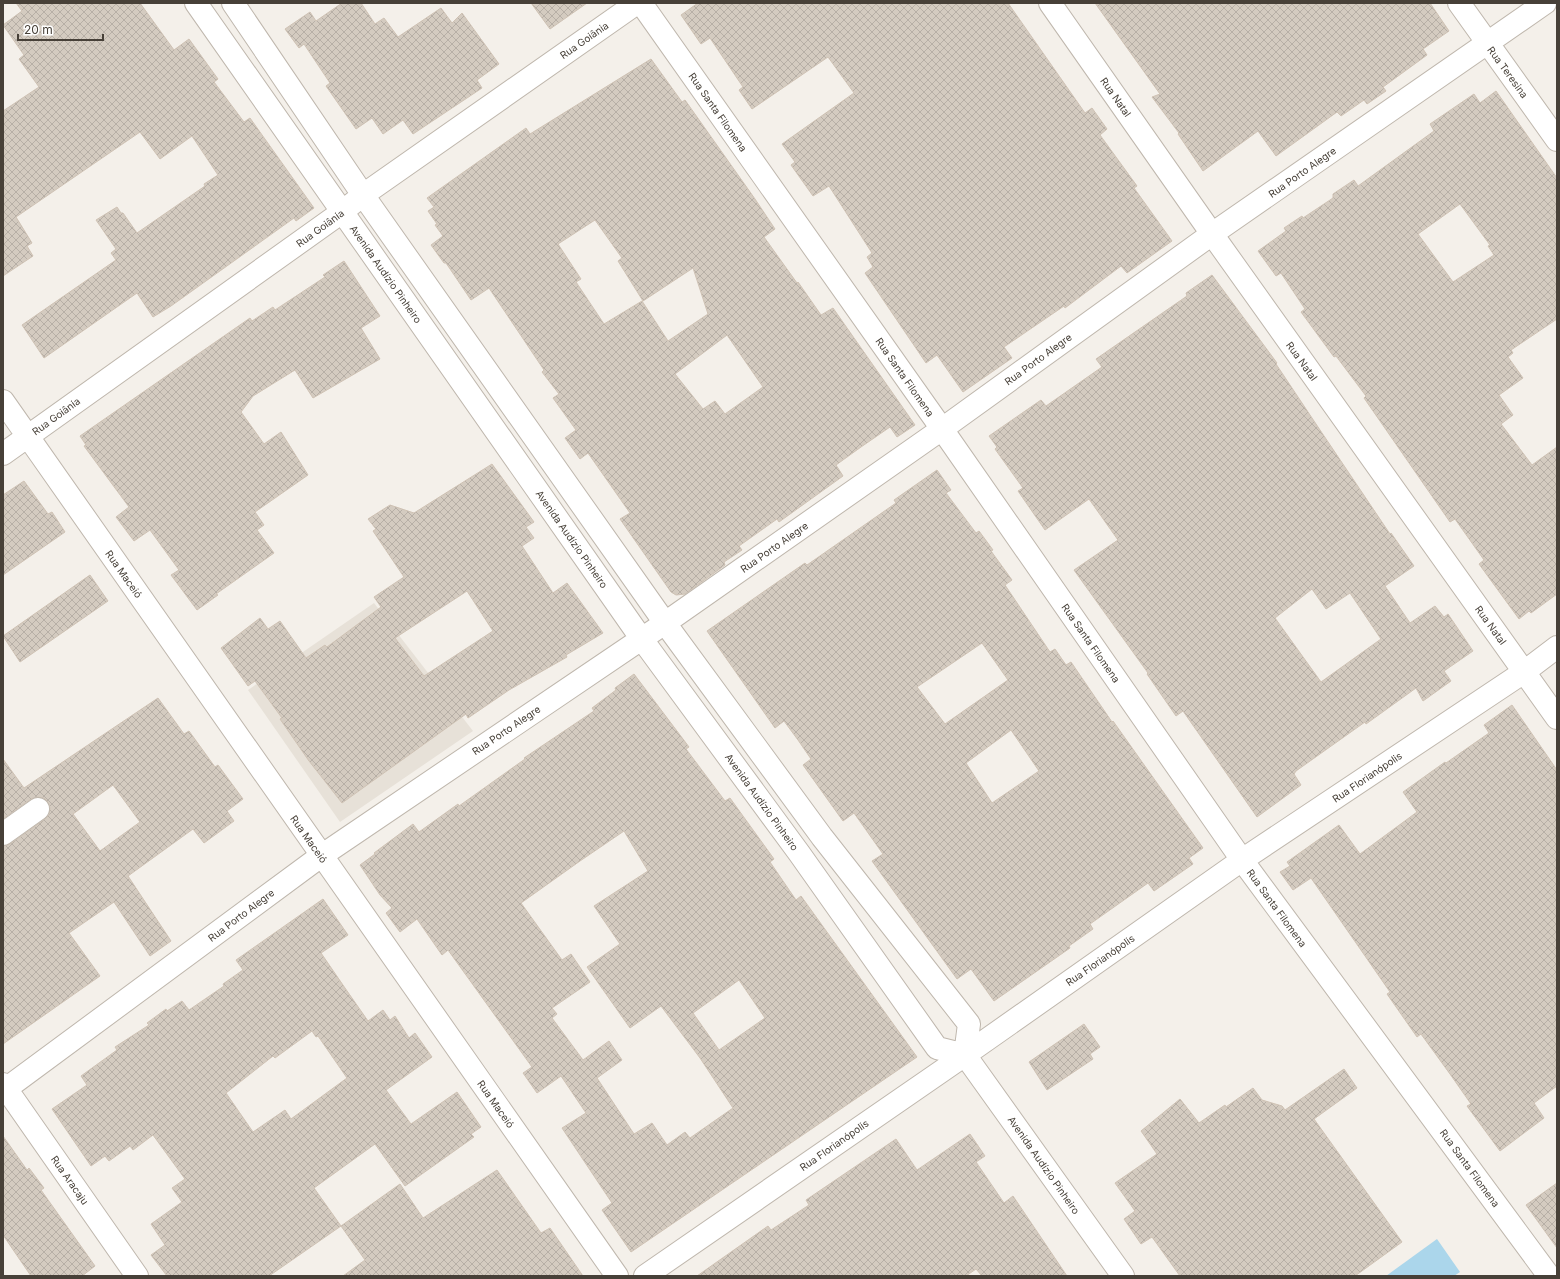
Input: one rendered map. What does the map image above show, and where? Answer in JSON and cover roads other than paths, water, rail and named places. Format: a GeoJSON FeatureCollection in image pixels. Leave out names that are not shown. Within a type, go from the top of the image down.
{"type":"FeatureCollection","features":[{"type":"Feature","properties":{"kind":"street","name":"Avenida Audízio Pinheiro"},"geometry":{"type":"LineString","coordinates":[[196,3],[641,638],[799,853],[937,1048],[965,1055],[1123,1276]]}},
{"type":"Feature","properties":{"kind":"street"},"geometry":{"type":"LineString","coordinates":[[233,3],[363,195],[665,623],[822,837],[968,1024],[965,1055]]}},
{"type":"Feature","properties":{"kind":"street","name":"Rua Goiânia"},"geometry":{"type":"LineString","coordinates":[[3,454],[342,212],[363,195],[637,3]]}},
{"type":"Feature","properties":{"kind":"street","name":"Rua Santa Filomena"},"geometry":{"type":"LineString","coordinates":[[641,3],[942,429],[1242,860],[1549,1276]]}},
{"type":"Feature","properties":{"kind":"street","name":"Rua Natal"},"geometry":{"type":"LineString","coordinates":[[1050,3],[1212,234],[1557,718]]}},
{"type":"Feature","properties":{"kind":"street","name":"Rua Teresina"},"geometry":{"type":"LineString","coordinates":[[1459,3],[1557,140]]}},
{"type":"Feature","properties":{"kind":"street","name":"Rua Porto Alegre"},"geometry":{"type":"LineString","coordinates":[[4,1088],[321,856],[665,623],[942,429],[1212,234],[1545,3]]}},
{"type":"Feature","properties":{"kind":"street"},"geometry":{"type":"LineString","coordinates":[[229,51],[255,36]]}},
{"type":"Feature","properties":{"kind":"street"},"geometry":{"type":"LineString","coordinates":[[443,356],[466,340]]}},
{"type":"Feature","properties":{"kind":"street","name":"Rua Maceió"},"geometry":{"type":"LineString","coordinates":[[3,401],[617,1276]]}},
{"type":"Feature","properties":{"kind":"street","name":"Rua Florianópolis"},"geometry":{"type":"LineString","coordinates":[[645,1276],[965,1055],[1242,860],[1524,672],[1557,647]]}},
{"type":"Feature","properties":{"kind":"street"},"geometry":{"type":"LineString","coordinates":[[742,776],[766,759]]}},
{"type":"Feature","properties":{"kind":"street"},"geometry":{"type":"LineString","coordinates":[[3,834],[38,809]]}},
{"type":"Feature","properties":{"kind":"street"},"geometry":{"type":"LineString","coordinates":[[799,853],[822,837]]}},
{"type":"Feature","properties":{"kind":"street","name":"Rua Aracaju"},"geometry":{"type":"LineString","coordinates":[[4,1088],[137,1276]]}},
{"type":"Feature","properties":{"kind":"water"},"geometry":{"type":"Polygon","coordinates":[[[1437,1239],[1460,1272],[1454,1276],[1386,1276],[1437,1239]]]}}]}
